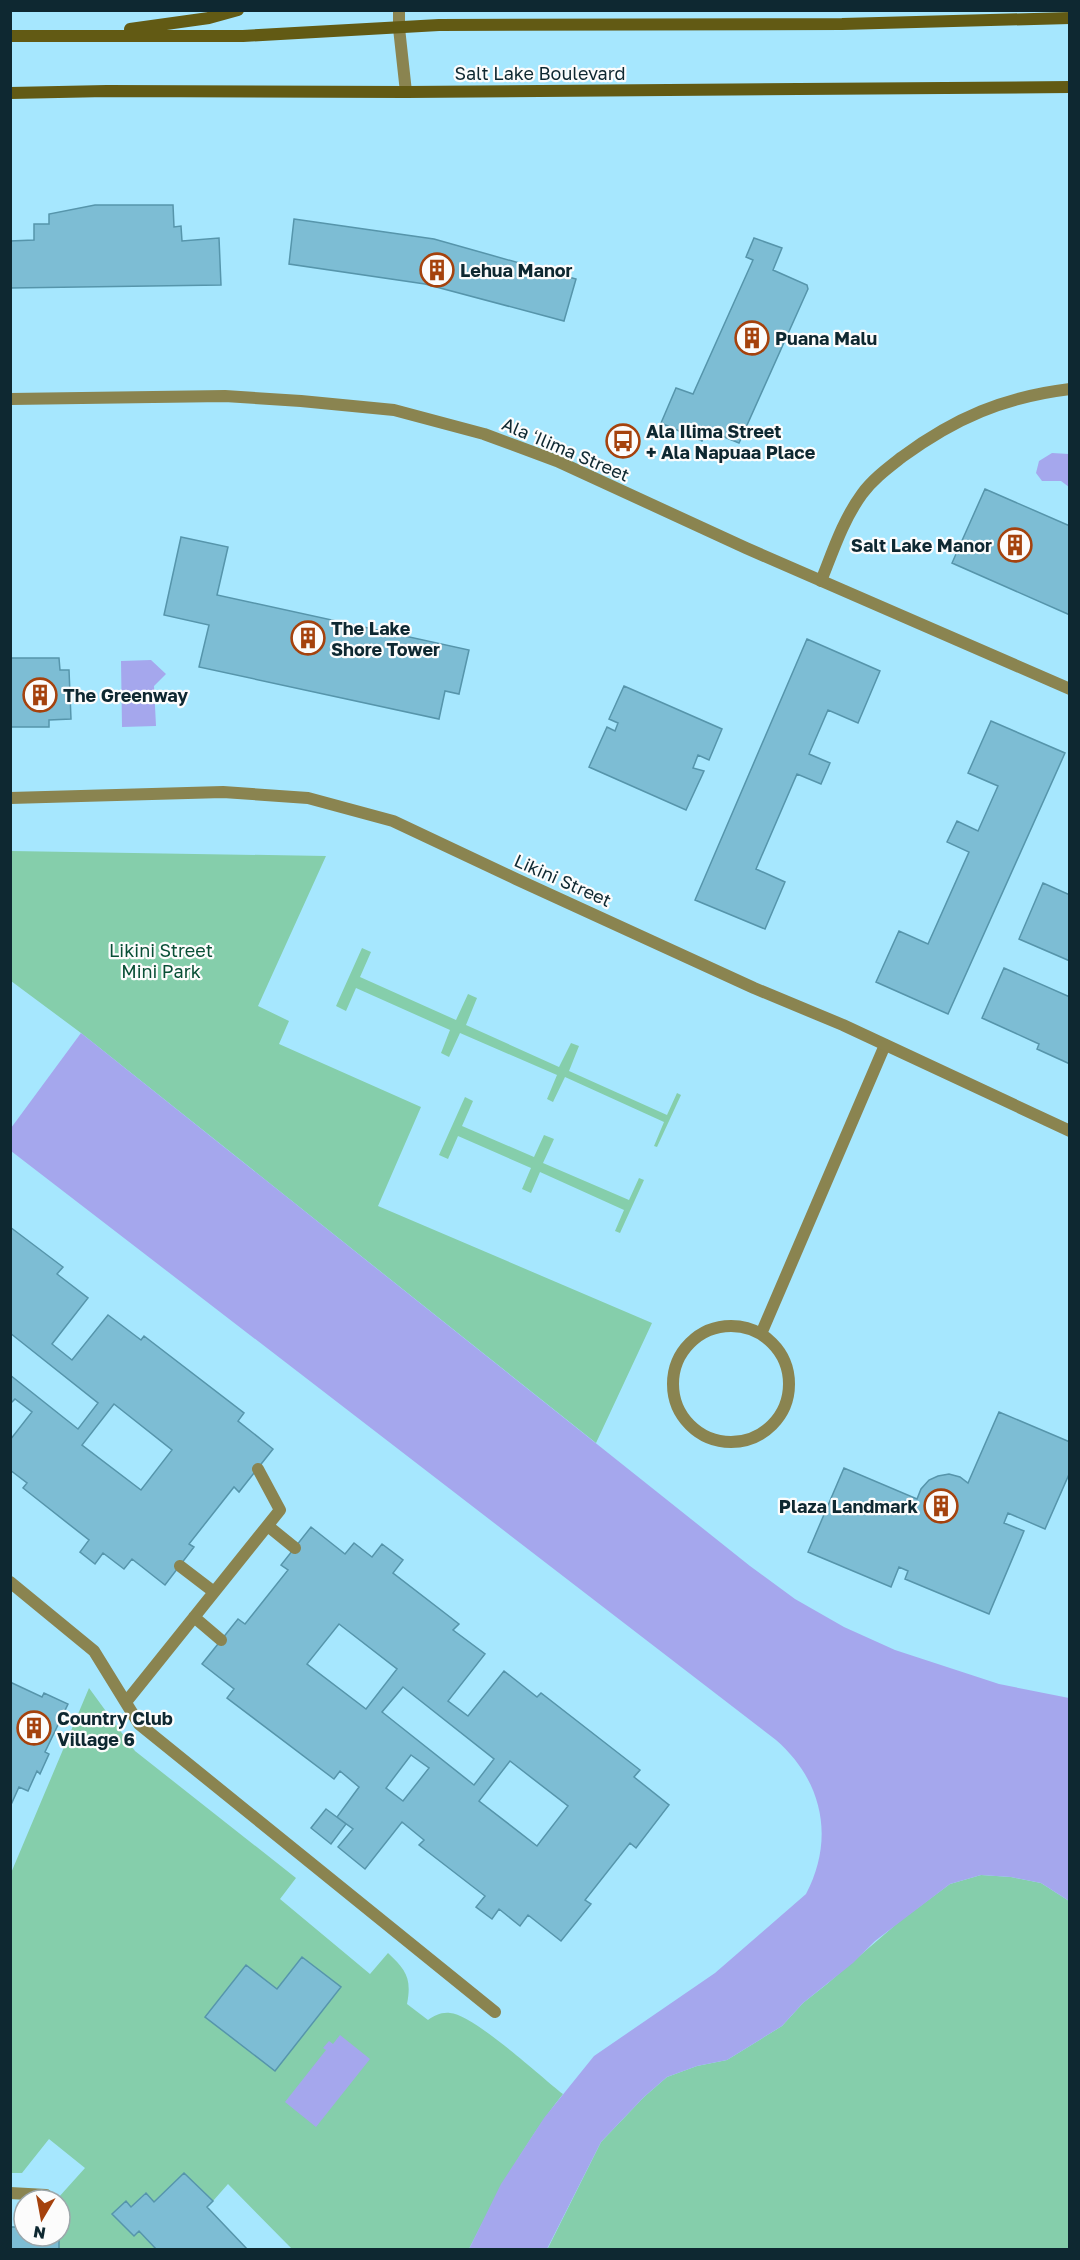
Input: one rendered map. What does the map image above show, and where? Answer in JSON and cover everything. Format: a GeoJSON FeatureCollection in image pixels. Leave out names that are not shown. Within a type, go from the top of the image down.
{"type":"FeatureCollection","features":[{"type":"Feature","properties":{"kind":"main road"},"geometry":{"type":"LineString","coordinates":[[84,35],[209,18],[238,10]]}},
{"type":"Feature","properties":{"kind":"main road"},"geometry":{"type":"LineString","coordinates":[[10,36],[243,36],[439,25],[842,24],[1070,18]]}},
{"type":"Feature","properties":{"kind":"main road","name":"Salt Lake Boulevard"},"geometry":{"type":"LineString","coordinates":[[10,93],[164,90],[406,92],[1070,87]]}},
{"type":"Feature","properties":{"kind":"street"},"geometry":{"type":"LineString","coordinates":[[399,10],[406,92]]}},
{"type":"Feature","properties":{"kind":"street"},"geometry":{"type":"LineString","coordinates":[[820,581],[847,516],[863,492],[877,477],[933,435],[965,417],[1005,401],[1070,389]]}},
{"type":"Feature","properties":{"kind":"street","name":"Ala ʻIlima Street"},"geometry":{"type":"LineString","coordinates":[[10,399],[225,396],[301,401],[394,410],[484,434],[557,461],[820,581],[1070,689]]}},
{"type":"Feature","properties":{"kind":"street","name":"Likini Street"},"geometry":{"type":"LineString","coordinates":[[10,798],[223,792],[308,798],[393,821],[1070,1131]]}},
{"type":"Feature","properties":{"kind":"street"},"geometry":{"type":"LineString","coordinates":[[761,1334],[885,1045]]}},
{"type":"Feature","properties":{"kind":"street"},"geometry":{"type":"LineString","coordinates":[[724,1326],[743,1327],[761,1334],[776,1347],[786,1363],[790,1382],[787,1401],[778,1418],[765,1432],[747,1440],[727,1442],[708,1438],[692,1428],[680,1413],[673,1395],[672,1376],[678,1357],[690,1342],[706,1331],[724,1326]]}},
{"type":"Feature","properties":{"kind":"street"},"geometry":{"type":"LineString","coordinates":[[126,1702],[280,1510],[258,1469]]}},
{"type":"Feature","properties":{"kind":"street"},"geometry":{"type":"LineString","coordinates":[[268,1526],[295,1548]]}},
{"type":"Feature","properties":{"kind":"street"},"geometry":{"type":"LineString","coordinates":[[180,1566],[214,1592]]}},
{"type":"Feature","properties":{"kind":"street"},"geometry":{"type":"LineString","coordinates":[[13,1589],[94,1651],[139,1724],[495,2012]]}},
{"type":"Feature","properties":{"kind":"street"},"geometry":{"type":"LineString","coordinates":[[194,1617],[221,1640]]}},
{"type":"Feature","properties":{"kind":"green space","name":"Likini Street Mini Park"},"geometry":{"type":"Polygon","coordinates":[[[11,851],[326,856],[258,1006],[289,1021],[279,1044],[421,1107],[378,1206],[652,1323],[596,1443],[81,1033],[11,981],[11,851]]]}},
{"type":"Feature","properties":{"kind":"green space"},"geometry":{"type":"Polygon","coordinates":[[[362,948],[371,952],[360,977],[456,1020],[468,994],[477,998],[466,1025],[559,1067],[571,1043],[579,1046],[569,1071],[667,1115],[677,1093],[681,1095],[657,1147],[654,1146],[664,1122],[565,1077],[553,1102],[547,1099],[557,1075],[460,1033],[449,1057],[441,1053],[450,1030],[356,988],[346,1011],[336,1006],[362,948]]]}},
{"type":"Feature","properties":{"kind":"green space"},"geometry":{"type":"Polygon","coordinates":[[[465,1097],[473,1101],[462,1126],[534,1157],[544,1135],[554,1139],[543,1163],[629,1200],[639,1178],[644,1180],[620,1233],[615,1231],[624,1210],[540,1172],[531,1193],[522,1189],[531,1168],[458,1136],[448,1159],[439,1155],[465,1097]]]}},
{"type":"Feature","properties":{"kind":"green space"},"geometry":{"type":"Polygon","coordinates":[[[89,1688],[135,1751],[296,1878],[280,1899],[370,1974],[388,1953],[406,1975],[409,1987],[407,2004],[428,2020],[441,2014],[450,2013],[461,2016],[507,2048],[563,2094],[512,2169],[469,2249],[292,2249],[228,2184],[213,2201],[184,2173],[154,2202],[145,2193],[131,2207],[126,2201],[112,2214],[134,2236],[139,2231],[157,2249],[58,2249],[72,2248],[72,2188],[67,2188],[85,2168],[49,2139],[22,2173],[11,2173],[11,1873],[89,1688]]]}},
{"type":"Feature","properties":{"kind":"green space"},"geometry":{"type":"Polygon","coordinates":[[[981,1875],[1011,1877],[1041,1883],[1069,1901],[1069,2249],[547,2250],[601,2142],[644,2097],[667,2077],[697,2066],[727,2060],[782,2026],[803,2003],[900,1921],[950,1884],[981,1875]]]}},
{"type":"Feature","properties":{"kind":"water"},"geometry":{"type":"Polygon","coordinates":[[[1052,453],[1069,454],[1069,487],[1061,481],[1042,481],[1036,473],[1039,461],[1052,453]]]}},
{"type":"Feature","properties":{"kind":"water"},"geometry":{"type":"Polygon","coordinates":[[[151,660],[166,674],[154,686],[156,726],[122,727],[121,661],[151,660]]]}},
{"type":"Feature","properties":{"kind":"water"},"geometry":{"type":"Polygon","coordinates":[[[81,1033],[750,1566],[795,1599],[844,1627],[895,1650],[999,1684],[1069,1698],[1069,1901],[1041,1883],[1011,1877],[981,1875],[950,1884],[875,1941],[853,1963],[803,2003],[782,2026],[727,2060],[697,2066],[667,2077],[644,2097],[601,2142],[547,2249],[469,2249],[501,2184],[544,2118],[594,2056],[715,1973],[806,1894],[815,1873],[822,1832],[820,1812],[814,1792],[792,1756],[776,1740],[11,1151],[11,1128],[81,1033]]]}},
{"type":"Feature","properties":{"kind":"water"},"geometry":{"type":"Polygon","coordinates":[[[340,2035],[370,2059],[316,2127],[285,2102],[326,2050],[323,2048],[329,2041],[333,2044],[340,2035]]]}},
{"type":"Feature","properties":{"kind":"building"},"geometry":{"type":"Polygon","coordinates":[[[95,205],[173,205],[174,227],[181,226],[182,241],[219,238],[221,285],[10,288],[10,241],[34,240],[34,224],[49,224],[49,214],[95,205]]]}},
{"type":"Feature","properties":{"kind":"building","name":"Lehua Manor"},"geometry":{"type":"Polygon","coordinates":[[[294,219],[434,239],[576,279],[564,321],[425,284],[289,264],[294,219]]]}},
{"type":"Feature","properties":{"kind":"building","name":"Puana Malu"},"geometry":{"type":"Polygon","coordinates":[[[754,238],[782,248],[773,270],[807,285],[808,289],[739,443],[707,430],[702,441],[661,423],[676,388],[693,394],[753,260],[746,257],[754,238]]]}},
{"type":"Feature","properties":{"kind":"building","name":"Salt Lake Manor"},"geometry":{"type":"Polygon","coordinates":[[[985,489],[1070,526],[1070,615],[952,563],[985,489]]]}},
{"type":"Feature","properties":{"kind":"building","name":"The Lake Shore Tower"},"geometry":{"type":"Polygon","coordinates":[[[181,537],[228,547],[217,595],[469,650],[459,694],[445,691],[439,719],[199,667],[209,625],[164,615],[181,537]]]}},
{"type":"Feature","properties":{"kind":"building"},"geometry":{"type":"Polygon","coordinates":[[[807,639],[880,671],[858,723],[828,710],[809,754],[830,763],[821,784],[797,774],[756,869],[785,882],[765,929],[695,900],[807,639]]]}},
{"type":"Feature","properties":{"kind":"building","name":"The Greenway"},"geometry":{"type":"Polygon","coordinates":[[[10,658],[59,658],[60,670],[69,670],[71,719],[49,720],[49,727],[10,727],[10,658]]]}},
{"type":"Feature","properties":{"kind":"building"},"geometry":{"type":"Polygon","coordinates":[[[624,686],[722,729],[709,760],[698,755],[693,768],[704,771],[686,810],[589,767],[607,727],[615,731],[618,723],[609,719],[624,686]]]}},
{"type":"Feature","properties":{"kind":"building"},"geometry":{"type":"Polygon","coordinates":[[[991,721],[1065,753],[948,1014],[876,982],[899,931],[928,944],[969,852],[947,842],[957,821],[978,831],[998,786],[968,773],[991,721]]]}},
{"type":"Feature","properties":{"kind":"building"},"geometry":{"type":"Polygon","coordinates":[[[1043,883],[1070,895],[1070,961],[1019,939],[1043,883]]]}},
{"type":"Feature","properties":{"kind":"building"},"geometry":{"type":"Polygon","coordinates":[[[1004,968],[1070,997],[1070,1064],[1037,1049],[1039,1044],[982,1018],[1004,968]]]}},
{"type":"Feature","properties":{"kind":"building"},"geometry":{"type":"Polygon","coordinates":[[[10,1227],[63,1267],[57,1274],[88,1298],[52,1344],[72,1360],[108,1315],[141,1340],[144,1336],[244,1413],[238,1421],[273,1449],[239,1492],[234,1487],[189,1544],[194,1547],[165,1585],[132,1559],[124,1569],[103,1553],[95,1564],[80,1552],[89,1540],[23,1488],[27,1483],[10,1470],[10,1440],[32,1412],[15,1399],[10,1404],[10,1375],[78,1429],[98,1403],[10,1333],[10,1227]],[[114,1404],[82,1445],[141,1490],[172,1450],[114,1404]]]}},
{"type":"Feature","properties":{"kind":"building","name":"Plaza Landmark"},"geometry":{"type":"Polygon","coordinates":[[[999,1412],[1070,1442],[1070,1472],[1045,1529],[1008,1513],[1004,1523],[1024,1531],[989,1614],[905,1579],[908,1571],[899,1567],[891,1587],[808,1552],[844,1468],[917,1499],[921,1489],[929,1480],[938,1476],[949,1474],[960,1477],[968,1483],[999,1412]]]}},
{"type":"Feature","properties":{"kind":"building"},"geometry":{"type":"Polygon","coordinates":[[[311,1527],[345,1554],[354,1543],[372,1557],[382,1544],[403,1560],[393,1573],[459,1624],[453,1630],[485,1654],[448,1701],[468,1716],[504,1671],[537,1697],[541,1693],[640,1770],[634,1777],[669,1805],[636,1848],[630,1843],[585,1900],[591,1904],[561,1941],[528,1915],[520,1926],[499,1909],[492,1919],[476,1907],[485,1896],[419,1845],[424,1840],[402,1822],[365,1869],[338,1847],[353,1829],[337,1817],[359,1787],[340,1771],[334,1779],[227,1698],[234,1689],[202,1664],[238,1619],[245,1624],[288,1570],[281,1565],[311,1527]],[[339,1624],[307,1664],[366,1709],[397,1669],[339,1624]],[[403,1687],[382,1712],[474,1785],[494,1759],[403,1687]],[[411,1755],[386,1788],[403,1801],[429,1768],[411,1755]],[[510,1761],[479,1801],[537,1846],[568,1806],[510,1761]]]}},
{"type":"Feature","properties":{"kind":"building","name":"Country Club Village 6"},"geometry":{"type":"Polygon","coordinates":[[[10,1682],[42,1697],[44,1693],[68,1704],[45,1752],[49,1754],[40,1774],[37,1771],[28,1791],[19,1787],[10,1807],[10,1682]]]}},
{"type":"Feature","properties":{"kind":"building"},"geometry":{"type":"Polygon","coordinates":[[[326,1809],[346,1824],[331,1844],[311,1828],[326,1809]]]}},
{"type":"Feature","properties":{"kind":"building"},"geometry":{"type":"Polygon","coordinates":[[[302,1957],[341,1987],[275,2071],[205,2017],[246,1965],[277,1989],[302,1957]]]}},
{"type":"Feature","properties":{"kind":"building"},"geometry":{"type":"Polygon","coordinates":[[[184,2173],[213,2201],[207,2207],[248,2250],[157,2250],[139,2231],[134,2236],[112,2214],[126,2201],[131,2207],[146,2193],[154,2202],[184,2173]]]}},
{"type":"Feature","properties":{"kind":"building"},"geometry":{"type":"Polygon","coordinates":[[[10,2227],[12,2227],[12,2248],[59,2248],[59,2250],[10,2250],[10,2227]]]}},
{"type":"Feature","properties":{"kind":"place","name":"Lehua Manor"},"geometry":{"type":"Point","coordinates":[437,270]}},
{"type":"Feature","properties":{"kind":"place","name":"Puana Malu"},"geometry":{"type":"Point","coordinates":[752,338]}},
{"type":"Feature","properties":{"kind":"place","name":"Ala Ilima Street + Ala Napuaa Place"},"geometry":{"type":"Point","coordinates":[623,441]}},
{"type":"Feature","properties":{"kind":"place","name":"Salt Lake Manor"},"geometry":{"type":"Point","coordinates":[1015,545]}},
{"type":"Feature","properties":{"kind":"place","name":"The Lake Shore Tower"},"geometry":{"type":"Point","coordinates":[308,638]}},
{"type":"Feature","properties":{"kind":"place","name":"The Greenway"},"geometry":{"type":"Point","coordinates":[40,695]}},
{"type":"Feature","properties":{"kind":"place","name":"Plaza Landmark"},"geometry":{"type":"Point","coordinates":[941,1506]}},
{"type":"Feature","properties":{"kind":"place","name":"Country Club Village 6"},"geometry":{"type":"Point","coordinates":[34,1728]}}]}
